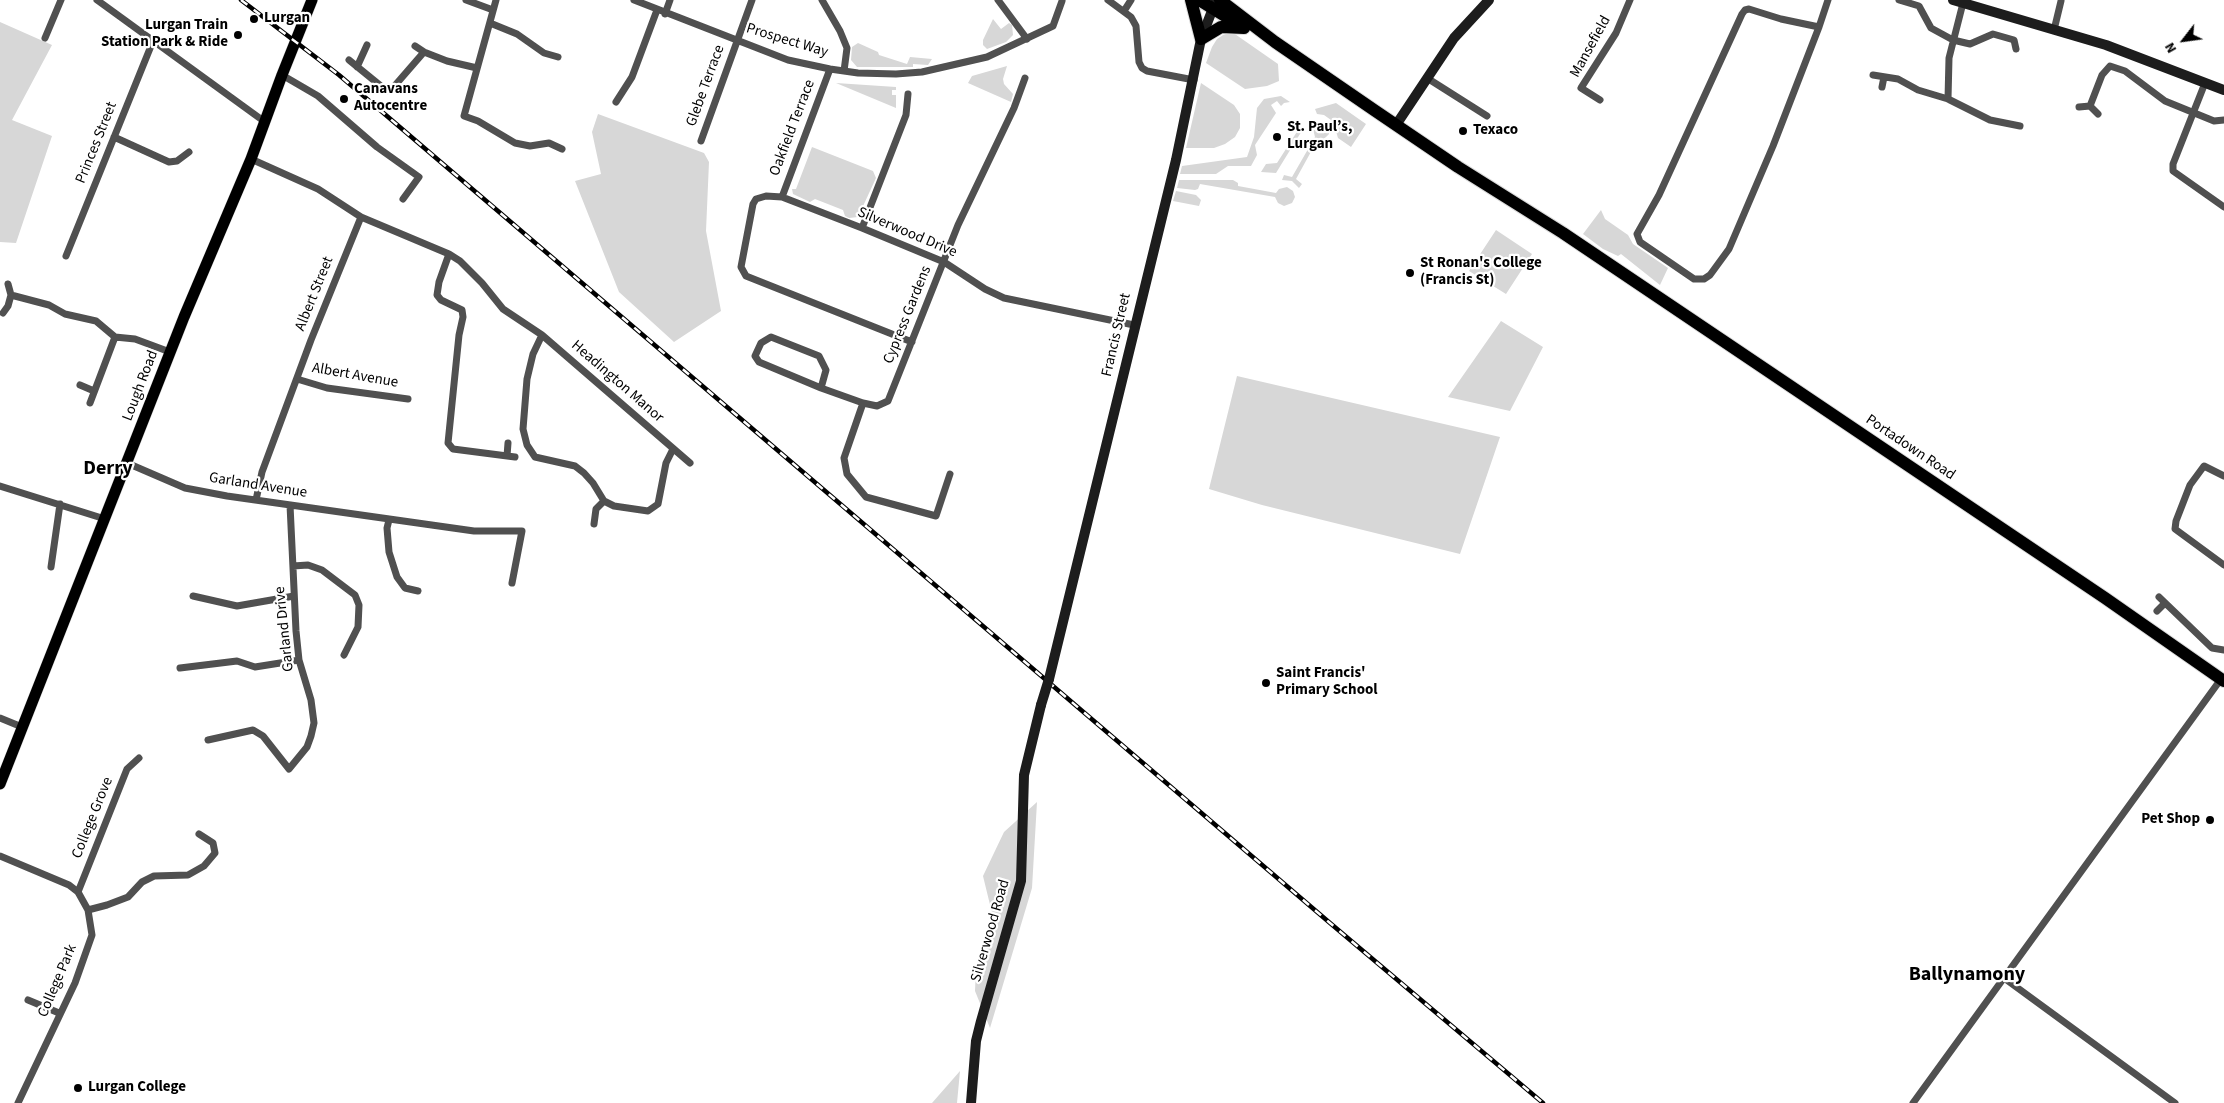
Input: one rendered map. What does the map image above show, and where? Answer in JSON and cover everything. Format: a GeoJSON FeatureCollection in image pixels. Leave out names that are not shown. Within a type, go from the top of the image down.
{"type":"FeatureCollection","features":[{"type":"Feature","properties":{"kind":"highway"},"geometry":{"type":"LineString","coordinates":[[1191,0],[1202,39],[1221,27],[1244,28]]}},
{"type":"Feature","properties":{"kind":"highway"},"geometry":{"type":"LineString","coordinates":[[1199,0],[1216,3],[1275,42]]}},
{"type":"Feature","properties":{"kind":"highway"},"geometry":{"type":"LineString","coordinates":[[1216,3],[1244,28],[1275,42]]}},
{"type":"Feature","properties":{"kind":"highway","name":"Portadown Road"},"geometry":{"type":"LineString","coordinates":[[1275,42],[1396,125],[1578,243],[2104,598],[2222,680]]}},
{"type":"Feature","properties":{"kind":"main road","name":"Lough Road"},"geometry":{"type":"LineString","coordinates":[[0,784],[170,352],[251,159],[312,0]]}},
{"type":"Feature","properties":{"kind":"main road"},"geometry":{"type":"LineString","coordinates":[[1396,125],[1454,38],[1489,0]]}},
{"type":"Feature","properties":{"kind":"main road"},"geometry":{"type":"LineString","coordinates":[[1958,1],[1979,4],[2054,30],[2106,45],[2224,90]]}},
{"type":"Feature","properties":{"kind":"main road","name":"Francis Street"},"geometry":{"type":"LineString","coordinates":[[1049,679],[1194,80],[1202,39],[1216,3]]}},
{"type":"Feature","properties":{"kind":"main road","name":"Silverwood Road"},"geometry":{"type":"LineString","coordinates":[[971,1103],[978,1034],[1022,881],[1024,775],[1049,679]]}},
{"type":"Feature","properties":{"kind":"street"},"geometry":{"type":"LineString","coordinates":[[45,38],[61,0]]}},
{"type":"Feature","properties":{"kind":"street"},"geometry":{"type":"LineString","coordinates":[[97,0],[265,122]]}},
{"type":"Feature","properties":{"kind":"street"},"geometry":{"type":"LineString","coordinates":[[466,0],[493,10]]}},
{"type":"Feature","properties":{"kind":"street"},"geometry":{"type":"LineString","coordinates":[[496,0],[464,116],[478,121],[515,143],[530,146],[549,143],[562,149]]}},
{"type":"Feature","properties":{"kind":"street","name":"Prospect Way"},"geometry":{"type":"LineString","coordinates":[[634,0],[665,14],[788,60],[830,70],[896,74],[922,72],[974,62],[1027,39],[1053,26],[1062,1]]}},
{"type":"Feature","properties":{"kind":"street"},"geometry":{"type":"LineString","coordinates":[[665,14],[670,0]]}},
{"type":"Feature","properties":{"kind":"street","name":"Glebe Terrace"},"geometry":{"type":"LineString","coordinates":[[701,141],[752,0]]}},
{"type":"Feature","properties":{"kind":"street"},"geometry":{"type":"LineString","coordinates":[[822,0],[840,31],[846,48],[844,71]]}},
{"type":"Feature","properties":{"kind":"street"},"geometry":{"type":"LineString","coordinates":[[998,0],[1027,39]]}},
{"type":"Feature","properties":{"kind":"street"},"geometry":{"type":"LineString","coordinates":[[1108,0],[1131,17],[1136,26],[1139,62],[1142,68],[1148,71],[1194,80]]}},
{"type":"Feature","properties":{"kind":"street"},"geometry":{"type":"LineString","coordinates":[[1124,11],[1131,0]]}},
{"type":"Feature","properties":{"kind":"street","name":"Mansefield"},"geometry":{"type":"LineString","coordinates":[[1600,100],[1582,88],[1616,34],[1630,0]]}},
{"type":"Feature","properties":{"kind":"street"},"geometry":{"type":"LineString","coordinates":[[1819,27],[1781,19],[1749,9],[1745,10],[1742,14],[1660,195],[1637,234],[1640,242],[1694,279],[1704,279],[1710,275],[1729,249],[1773,146],[1819,27],[1828,0]]}},
{"type":"Feature","properties":{"kind":"street"},"geometry":{"type":"LineString","coordinates":[[1899,0],[1919,6],[1931,28],[1953,40],[1970,44],[1993,34],[2014,40],[2016,49]]}},
{"type":"Feature","properties":{"kind":"street"},"geometry":{"type":"LineString","coordinates":[[1948,99],[1949,58],[1958,1]]}},
{"type":"Feature","properties":{"kind":"street"},"geometry":{"type":"LineString","coordinates":[[2054,30],[2061,1]]}},
{"type":"Feature","properties":{"kind":"street"},"geometry":{"type":"LineString","coordinates":[[616,102],[632,77],[657,10]]}},
{"type":"Feature","properties":{"kind":"street"},"geometry":{"type":"LineString","coordinates":[[490,23],[517,34],[544,53],[558,57]]}},
{"type":"Feature","properties":{"kind":"street","name":"Princes Street"},"geometry":{"type":"LineString","coordinates":[[66,256],[153,41]]}},
{"type":"Feature","properties":{"kind":"street"},"geometry":{"type":"LineString","coordinates":[[357,67],[367,45]]}},
{"type":"Feature","properties":{"kind":"street"},"geometry":{"type":"LineString","coordinates":[[415,46],[424,52],[447,61],[477,68]]}},
{"type":"Feature","properties":{"kind":"street"},"geometry":{"type":"LineString","coordinates":[[349,60],[387,91],[391,90],[424,52]]}},
{"type":"Feature","properties":{"kind":"street"},"geometry":{"type":"LineString","coordinates":[[2090,106],[2102,75],[2110,66],[2124,71],[2165,101],[2214,121],[2224,120]]}},
{"type":"Feature","properties":{"kind":"street","name":"Oakfield Terrace"},"geometry":{"type":"LineString","coordinates":[[782,197],[830,70]]}},
{"type":"Feature","properties":{"kind":"street"},"geometry":{"type":"LineString","coordinates":[[282,75],[318,96],[377,147],[419,177],[403,199]]}},
{"type":"Feature","properties":{"kind":"street"},"geometry":{"type":"LineString","coordinates":[[1873,75],[1898,79],[1918,90],[1948,99],[1990,120],[2020,126]]}},
{"type":"Feature","properties":{"kind":"street"},"geometry":{"type":"LineString","coordinates":[[1882,87],[1884,77]]}},
{"type":"Feature","properties":{"kind":"street","name":"Cypress Gardens"},"geometry":{"type":"LineString","coordinates":[[863,403],[877,406],[888,402],[958,225],[1014,108],[1025,78]]}},
{"type":"Feature","properties":{"kind":"street"},"geometry":{"type":"LineString","coordinates":[[1427,78],[1486,116]]}},
{"type":"Feature","properties":{"kind":"street"},"geometry":{"type":"LineString","coordinates":[[2205,82],[2173,164],[2173,171],[2224,207]]}},
{"type":"Feature","properties":{"kind":"street"},"geometry":{"type":"LineString","coordinates":[[862,228],[906,115],[908,94]]}},
{"type":"Feature","properties":{"kind":"street"},"geometry":{"type":"LineString","coordinates":[[2079,107],[2090,106]]}},
{"type":"Feature","properties":{"kind":"street"},"geometry":{"type":"LineString","coordinates":[[2090,106],[2098,114]]}},
{"type":"Feature","properties":{"kind":"street"},"geometry":{"type":"LineString","coordinates":[[114,137],[169,162],[177,161],[189,152]]}},
{"type":"Feature","properties":{"kind":"street"},"geometry":{"type":"LineString","coordinates":[[251,159],[318,189],[361,217]]}},
{"type":"Feature","properties":{"kind":"street"},"geometry":{"type":"LineString","coordinates":[[782,197],[766,196],[756,199],[753,204],[741,267],[743,272],[750,278],[912,342]]}},
{"type":"Feature","properties":{"kind":"street","name":"Silverwood Drive"},"geometry":{"type":"LineString","coordinates":[[782,197],[944,262],[985,289],[1004,298],[1134,325]]}},
{"type":"Feature","properties":{"kind":"street","name":"Headington Manor"},"geometry":{"type":"LineString","coordinates":[[361,217],[449,254],[460,261],[508,313],[542,335],[690,463]]}},
{"type":"Feature","properties":{"kind":"street","name":"Albert Street"},"geometry":{"type":"LineString","coordinates":[[256,500],[262,472],[361,217]]}},
{"type":"Feature","properties":{"kind":"street"},"geometry":{"type":"LineString","coordinates":[[449,254],[438,282],[437,295],[441,300],[462,310],[463,317],[459,335],[448,443],[454,449],[511,457],[508,443]]}},
{"type":"Feature","properties":{"kind":"street"},"geometry":{"type":"LineString","coordinates":[[2,313],[8,306],[10,295],[8,284]]}},
{"type":"Feature","properties":{"kind":"street"},"geometry":{"type":"LineString","coordinates":[[10,295],[50,305],[65,314],[96,321],[115,337],[136,339],[170,352]]}},
{"type":"Feature","properties":{"kind":"street"},"geometry":{"type":"LineString","coordinates":[[542,335],[533,354],[527,379],[523,429],[527,445],[535,457],[575,466],[584,473],[604,501],[614,506],[648,511],[655,508],[658,504],[666,463],[673,449]]}},
{"type":"Feature","properties":{"kind":"street"},"geometry":{"type":"LineString","coordinates":[[90,403],[115,337]]}},
{"type":"Feature","properties":{"kind":"street"},"geometry":{"type":"LineString","coordinates":[[821,388],[826,370],[819,356],[771,337],[761,343],[755,356],[759,362],[821,388],[863,403],[844,458],[846,474],[866,497],[933,516],[937,515],[950,474]]}},
{"type":"Feature","properties":{"kind":"street","name":"Albert Avenue"},"geometry":{"type":"LineString","coordinates":[[297,379],[327,388],[408,400]]}},
{"type":"Feature","properties":{"kind":"street"},"geometry":{"type":"LineString","coordinates":[[80,385],[94,391]]}},
{"type":"Feature","properties":{"kind":"street","name":"Garland Avenue"},"geometry":{"type":"LineString","coordinates":[[127,463],[185,488],[389,520],[474,531],[522,531],[512,583]]}},
{"type":"Feature","properties":{"kind":"street"},"geometry":{"type":"LineString","coordinates":[[2224,476],[2204,466],[2190,485],[2176,521],[2175,529],[2224,565]]}},
{"type":"Feature","properties":{"kind":"street"},"geometry":{"type":"LineString","coordinates":[[0,486],[105,519]]}},
{"type":"Feature","properties":{"kind":"street"},"geometry":{"type":"LineString","coordinates":[[594,524],[596,509],[604,501]]}},
{"type":"Feature","properties":{"kind":"street"},"geometry":{"type":"LineString","coordinates":[[51,567],[60,504]]}},
{"type":"Feature","properties":{"kind":"street","name":"Garland Drive"},"geometry":{"type":"LineString","coordinates":[[208,740],[253,730],[264,736],[289,769],[307,747],[314,723],[311,700],[299,660],[292,566],[290,505]]}},
{"type":"Feature","properties":{"kind":"street"},"geometry":{"type":"LineString","coordinates":[[389,520],[387,528],[390,552],[397,577],[405,588],[418,591]]}},
{"type":"Feature","properties":{"kind":"street"},"geometry":{"type":"LineString","coordinates":[[292,566],[308,565],[322,570],[355,595],[359,605],[358,627],[344,655]]}},
{"type":"Feature","properties":{"kind":"street"},"geometry":{"type":"LineString","coordinates":[[194,596],[237,606],[294,596]]}},
{"type":"Feature","properties":{"kind":"street"},"geometry":{"type":"LineString","coordinates":[[2157,611],[2162,600],[2212,648],[2224,650]]}},
{"type":"Feature","properties":{"kind":"street"},"geometry":{"type":"LineString","coordinates":[[180,668],[237,662],[256,667],[299,660]]}},
{"type":"Feature","properties":{"kind":"street"},"geometry":{"type":"LineString","coordinates":[[1913,1103],[2222,680]]}},
{"type":"Feature","properties":{"kind":"street"},"geometry":{"type":"LineString","coordinates":[[0,718],[22,727]]}},
{"type":"Feature","properties":{"kind":"street","name":"College Grove"},"geometry":{"type":"LineString","coordinates":[[78,892],[127,769],[139,758]]}},
{"type":"Feature","properties":{"kind":"street"},"geometry":{"type":"LineString","coordinates":[[88,910],[107,906],[128,897],[142,882],[154,876],[188,875],[204,866],[215,853],[213,843],[199,834]]}},
{"type":"Feature","properties":{"kind":"street"},"geometry":{"type":"LineString","coordinates":[[0,856],[61,881],[78,892]]}},
{"type":"Feature","properties":{"kind":"street","name":"College Park"},"geometry":{"type":"LineString","coordinates":[[18,1103],[59,1013],[75,983],[92,935],[88,910],[78,892]]}},
{"type":"Feature","properties":{"kind":"street"},"geometry":{"type":"LineString","coordinates":[[2004,978],[2175,1103]]}},
{"type":"Feature","properties":{"kind":"street"},"geometry":{"type":"LineString","coordinates":[[28,1000],[59,1013]]}},
{"type":"Feature","properties":{"kind":"shaded area"},"geometry":{"type":"Polygon","coordinates":[[[993,19],[1001,29],[1009,23],[1012,25],[1013,35],[1006,42],[987,49],[983,45],[983,40],[993,19]]]}},
{"type":"Feature","properties":{"kind":"shaded area"},"geometry":{"type":"Polygon","coordinates":[[[0,22],[52,45],[12,120],[52,136],[16,243],[0,242],[0,22]]]}},
{"type":"Feature","properties":{"kind":"shaded area"},"geometry":{"type":"Polygon","coordinates":[[[1232,32],[1278,64],[1279,81],[1267,86],[1245,89],[1206,63],[1217,39],[1232,32]]]}},
{"type":"Feature","properties":{"kind":"shaded area"},"geometry":{"type":"Polygon","coordinates":[[[858,43],[878,52],[879,55],[907,64],[910,57],[932,59],[928,65],[913,64],[913,67],[857,67],[851,60],[852,47],[858,43]]]}},
{"type":"Feature","properties":{"kind":"shaded area"},"geometry":{"type":"Polygon","coordinates":[[[1007,66],[1003,79],[1004,84],[1013,94],[1011,102],[968,83],[972,76],[1007,66]]]}},
{"type":"Feature","properties":{"kind":"shaded area"},"geometry":{"type":"Polygon","coordinates":[[[836,83],[896,87],[896,90],[892,90],[892,95],[896,95],[896,108],[836,83]]]}},
{"type":"Feature","properties":{"kind":"shaded area"},"geometry":{"type":"Polygon","coordinates":[[[1201,83],[1234,105],[1240,114],[1240,128],[1235,137],[1225,144],[1214,148],[1186,148],[1201,83]]]}},
{"type":"Feature","properties":{"kind":"shaded area"},"geometry":{"type":"Polygon","coordinates":[[[1281,96],[1290,102],[1284,103],[1281,106],[1277,101],[1271,105],[1276,113],[1255,145],[1257,155],[1251,166],[1228,166],[1216,174],[1180,174],[1182,166],[1247,157],[1254,137],[1257,108],[1264,99],[1281,96]]]}},
{"type":"Feature","properties":{"kind":"shaded area"},"geometry":{"type":"Polygon","coordinates":[[[1336,103],[1366,124],[1351,147],[1338,138],[1331,120],[1324,115],[1317,114],[1315,109],[1336,103]]]}},
{"type":"Feature","properties":{"kind":"shaded area"},"geometry":{"type":"Polygon","coordinates":[[[598,114],[704,153],[709,162],[706,231],[721,311],[674,342],[619,292],[575,181],[601,174],[592,132],[598,114]]]}},
{"type":"Feature","properties":{"kind":"shaded area"},"geometry":{"type":"Polygon","coordinates":[[[1320,124],[1327,126],[1329,134],[1324,139],[1318,139],[1296,179],[1302,184],[1299,188],[1292,181],[1282,180],[1284,175],[1292,177],[1315,137],[1313,129],[1320,124]]]}},
{"type":"Feature","properties":{"kind":"shaded area"},"geometry":{"type":"Polygon","coordinates":[[[1300,127],[1303,129],[1276,173],[1261,172],[1266,164],[1277,163],[1300,127]]]}},
{"type":"Feature","properties":{"kind":"shaded area"},"geometry":{"type":"Polygon","coordinates":[[[812,147],[873,171],[876,178],[858,217],[849,218],[845,216],[843,210],[815,199],[810,202],[793,194],[792,189],[796,189],[812,147]]]}},
{"type":"Feature","properties":{"kind":"shaded area"},"geometry":{"type":"Polygon","coordinates":[[[1179,180],[1233,180],[1238,183],[1238,186],[1276,193],[1279,189],[1287,187],[1293,191],[1295,197],[1292,203],[1284,206],[1278,203],[1275,197],[1200,184],[1198,189],[1195,190],[1177,188],[1179,180]]]}},
{"type":"Feature","properties":{"kind":"shaded area"},"geometry":{"type":"Polygon","coordinates":[[[1176,191],[1196,195],[1201,200],[1199,206],[1173,201],[1176,191]]]}},
{"type":"Feature","properties":{"kind":"shaded area"},"geometry":{"type":"Polygon","coordinates":[[[1601,210],[1605,219],[1628,235],[1633,244],[1668,268],[1660,285],[1621,254],[1618,256],[1603,249],[1583,234],[1601,210]]]}},
{"type":"Feature","properties":{"kind":"shaded area"},"geometry":{"type":"Polygon","coordinates":[[[1496,230],[1532,254],[1506,294],[1469,271],[1496,230]]]}},
{"type":"Feature","properties":{"kind":"shaded area"},"geometry":{"type":"Polygon","coordinates":[[[1501,321],[1543,347],[1510,411],[1448,397],[1501,321]]]}},
{"type":"Feature","properties":{"kind":"shaded area"},"geometry":{"type":"Polygon","coordinates":[[[1237,376],[1500,437],[1460,554],[1262,505],[1209,489],[1237,376]]]}},
{"type":"Feature","properties":{"kind":"shaded area"},"geometry":{"type":"Polygon","coordinates":[[[1037,802],[1032,888],[990,1028],[975,991],[976,968],[993,917],[983,876],[1004,832],[1037,802]]]}},
{"type":"Feature","properties":{"kind":"shaded area"},"geometry":{"type":"Polygon","coordinates":[[[960,1071],[957,1103],[932,1103],[960,1071]]]}},
{"type":"Feature","properties":{"kind":"railway"},"geometry":{"type":"LineString","coordinates":[[241,0],[339,75],[1543,1103]]}},
{"type":"Feature","properties":{"kind":"place","name":"Lurgan"},"geometry":{"type":"Point","coordinates":[254,19]}},
{"type":"Feature","properties":{"kind":"place","name":"Lurgan Train Station Park & Ride"},"geometry":{"type":"Point","coordinates":[238,35]}},
{"type":"Feature","properties":{"kind":"place","name":"Canavans Autocentre"},"geometry":{"type":"Point","coordinates":[344,99]}},
{"type":"Feature","properties":{"kind":"place","name":"Texaco"},"geometry":{"type":"Point","coordinates":[1463,131]}},
{"type":"Feature","properties":{"kind":"place","name":"St. Paul’s, Lurgan"},"geometry":{"type":"Point","coordinates":[1277,137]}},
{"type":"Feature","properties":{"kind":"place","name":"St Ronan's College (Francis St)"},"geometry":{"type":"Point","coordinates":[1410,273]}},
{"type":"Feature","properties":{"kind":"place","name":"Saint Francis' Primary School"},"geometry":{"type":"Point","coordinates":[1266,683]}},
{"type":"Feature","properties":{"kind":"place","name":"Pet Shop"},"geometry":{"type":"Point","coordinates":[2210,820]}},
{"type":"Feature","properties":{"kind":"place","name":"Lurgan College"},"geometry":{"type":"Point","coordinates":[78,1088]}},
{"type":"Feature","properties":{"kind":"district","name":"Derry"},"geometry":{"type":"Point","coordinates":[108,470]}},
{"type":"Feature","properties":{"kind":"district","name":"Ballynamony"},"geometry":{"type":"Point","coordinates":[1967,976]}}]}
